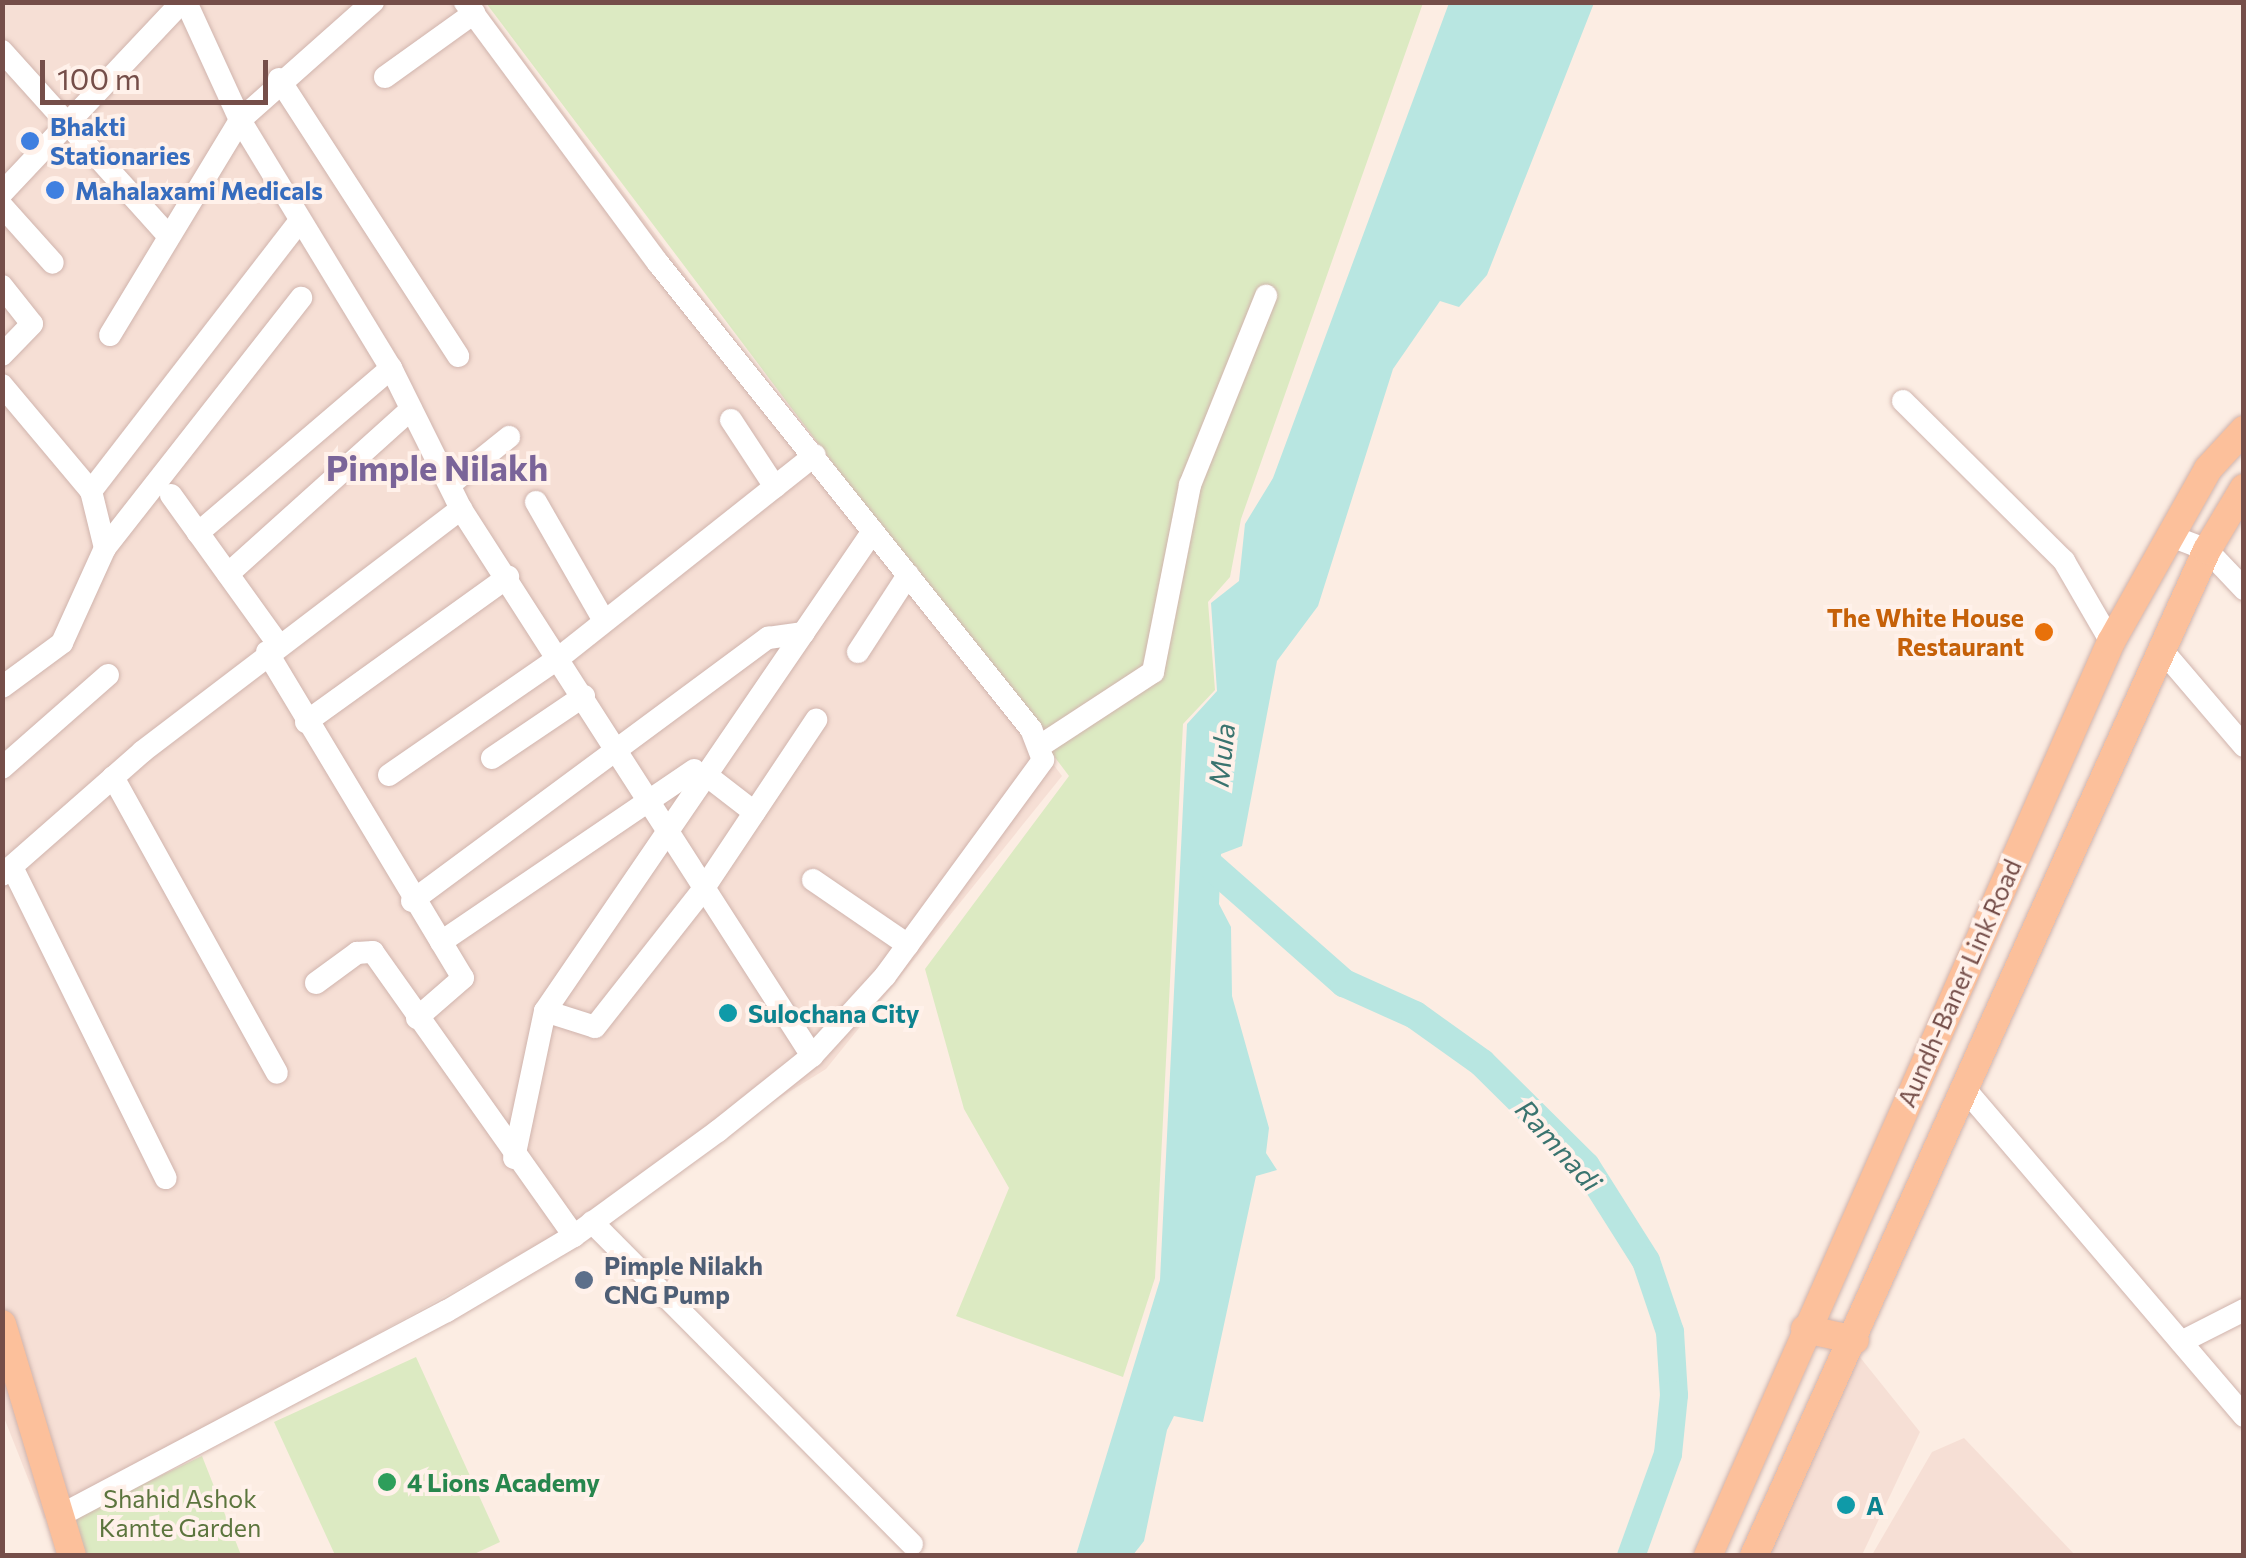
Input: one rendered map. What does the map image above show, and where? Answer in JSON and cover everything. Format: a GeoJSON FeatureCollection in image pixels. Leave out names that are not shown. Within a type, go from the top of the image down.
{"type":"FeatureCollection","features":[{"type":"Feature","properties":{"kind":"main road","name":"Aundh-Baner Link Road"},"geometry":{"type":"LineString","coordinates":[[1708,1556],[2111,642],[2208,469],[2244,430]]}},
{"type":"Feature","properties":{"kind":"main road","name":"Aundh-Baner Link Road"},"geometry":{"type":"LineString","coordinates":[[1754,1556],[1855,1340],[2207,550],[2244,488]]}},
{"type":"Feature","properties":{"kind":"main road"},"geometry":{"type":"LineString","coordinates":[[1916,1078],[1964,1088]]}},
{"type":"Feature","properties":{"kind":"main road"},"geometry":{"type":"LineString","coordinates":[[2,1324],[72,1556]]}},
{"type":"Feature","properties":{"kind":"main road"},"geometry":{"type":"LineString","coordinates":[[1806,1328],[1855,1340]]}},
{"type":"Feature","properties":{"kind":"street"},"geometry":{"type":"LineString","coordinates":[[2,193],[184,2],[240,120],[390,368],[453,482],[461,509],[652,798],[702,891],[812,1056]]}},
{"type":"Feature","properties":{"kind":"street"},"geometry":{"type":"LineString","coordinates":[[110,335],[165,232],[240,120],[279,79],[373,2]]}},
{"type":"Feature","properties":{"kind":"street"},"geometry":{"type":"LineString","coordinates":[[385,77],[469,8],[658,263],[815,455],[1040,746]]}},
{"type":"Feature","properties":{"kind":"street"},"geometry":{"type":"LineString","coordinates":[[2,51],[165,232]]}},
{"type":"Feature","properties":{"kind":"street"},"geometry":{"type":"LineString","coordinates":[[279,79],[458,356]]}},
{"type":"Feature","properties":{"kind":"street"},"geometry":{"type":"LineString","coordinates":[[2,206],[53,263]]}},
{"type":"Feature","properties":{"kind":"street"},"geometry":{"type":"LineString","coordinates":[[91,491],[300,221]]}},
{"type":"Feature","properties":{"kind":"street"},"geometry":{"type":"LineString","coordinates":[[2,286],[32,324],[2,355]]}},
{"type":"Feature","properties":{"kind":"street"},"geometry":{"type":"LineString","coordinates":[[62,1514],[583,1229],[812,1056],[908,945],[1034,780],[1040,746],[1152,672],[1190,484],[1266,296]]}},
{"type":"Feature","properties":{"kind":"street"},"geometry":{"type":"LineString","coordinates":[[2,687],[62,643],[105,548],[300,298]]}},
{"type":"Feature","properties":{"kind":"street"},"geometry":{"type":"LineString","coordinates":[[198,533],[390,368]]}},
{"type":"Feature","properties":{"kind":"street"},"geometry":{"type":"LineString","coordinates":[[2,385],[91,491],[105,548]]}},
{"type":"Feature","properties":{"kind":"street"},"geometry":{"type":"LineString","coordinates":[[1903,401],[2064,560],[2111,642]]}},
{"type":"Feature","properties":{"kind":"street"},"geometry":{"type":"LineString","coordinates":[[228,574],[411,410]]}},
{"type":"Feature","properties":{"kind":"street"},"geometry":{"type":"LineString","coordinates":[[731,420],[775,487]]}},
{"type":"Feature","properties":{"kind":"street"},"geometry":{"type":"LineString","coordinates":[[453,482],[509,437]]}},
{"type":"Feature","properties":{"kind":"street"},"geometry":{"type":"LineString","coordinates":[[389,776],[560,657],[603,619],[815,455]]}},
{"type":"Feature","properties":{"kind":"street"},"geometry":{"type":"LineString","coordinates":[[171,496],[228,574],[272,648],[306,722],[412,900],[464,978],[417,1018]]}},
{"type":"Feature","properties":{"kind":"street"},"geometry":{"type":"LineString","coordinates":[[536,502],[603,619]]}},
{"type":"Feature","properties":{"kind":"street"},"geometry":{"type":"LineString","coordinates":[[166,1178],[7,871],[113,777],[272,648],[461,509]]}},
{"type":"Feature","properties":{"kind":"street"},"geometry":{"type":"LineString","coordinates":[[514,1158],[546,1011],[670,834],[702,774],[873,531]]}},
{"type":"Feature","properties":{"kind":"street"},"geometry":{"type":"LineString","coordinates":[[2171,536],[2207,550],[2244,588]]}},
{"type":"Feature","properties":{"kind":"street"},"geometry":{"type":"LineString","coordinates":[[858,652],[908,574]]}},
{"type":"Feature","properties":{"kind":"street"},"geometry":{"type":"LineString","coordinates":[[306,722],[508,578]]}},
{"type":"Feature","properties":{"kind":"street"},"geometry":{"type":"LineString","coordinates":[[412,900],[768,638],[804,633]]}},
{"type":"Feature","properties":{"kind":"street"},"geometry":{"type":"LineString","coordinates":[[2162,650],[2244,746]]}},
{"type":"Feature","properties":{"kind":"street"},"geometry":{"type":"LineString","coordinates":[[2,768],[108,675]]}},
{"type":"Feature","properties":{"kind":"street"},"geometry":{"type":"LineString","coordinates":[[492,758],[584,696]]}},
{"type":"Feature","properties":{"kind":"street"},"geometry":{"type":"LineString","coordinates":[[546,1011],[594,1027],[702,891],[816,720]]}},
{"type":"Feature","properties":{"kind":"street"},"geometry":{"type":"LineString","coordinates":[[441,942],[652,798],[702,774]]}},
{"type":"Feature","properties":{"kind":"street"},"geometry":{"type":"LineString","coordinates":[[702,774],[754,812]]}},
{"type":"Feature","properties":{"kind":"street"},"geometry":{"type":"LineString","coordinates":[[113,777],[277,1074]]}},
{"type":"Feature","properties":{"kind":"street"},"geometry":{"type":"LineString","coordinates":[[813,880],[908,945]]}},
{"type":"Feature","properties":{"kind":"street"},"geometry":{"type":"LineString","coordinates":[[316,982],[368,949],[514,1158],[912,1544]]}},
{"type":"Feature","properties":{"kind":"street"},"geometry":{"type":"LineString","coordinates":[[1964,1088],[2244,1416]]}},
{"type":"Feature","properties":{"kind":"street"},"geometry":{"type":"LineString","coordinates":[[2181,1342],[2244,1310]]}},
{"type":"Feature","properties":{"kind":"shaded area"},"geometry":{"type":"Polygon","coordinates":[[[3,3],[482,3],[1062,776],[826,1069],[589,1216],[44,1519],[3,1415],[3,3]]]}},
{"type":"Feature","properties":{"kind":"shaded area"},"geometry":{"type":"Polygon","coordinates":[[[1855,1351],[1920,1432],[1862,1555],[1760,1556],[1855,1351]]]}},
{"type":"Feature","properties":{"kind":"shaded area"},"geometry":{"type":"Polygon","coordinates":[[[1964,1438],[2075,1555],[1872,1555],[1932,1452],[1964,1438]]]}},
{"type":"Feature","properties":{"kind":"green space"},"geometry":{"type":"Polygon","coordinates":[[[486,3],[1423,3],[1241,519],[1230,577],[1208,602],[1215,690],[1183,724],[1155,1278],[1123,1377],[956,1316],[1009,1188],[964,1109],[925,969],[1069,776],[486,3]]]}},
{"type":"Feature","properties":{"kind":"green space","name":"4 Lions Academy"},"geometry":{"type":"Polygon","coordinates":[[[416,1357],[500,1542],[472,1555],[335,1555],[274,1422],[416,1357]]]}},
{"type":"Feature","properties":{"kind":"green space","name":"Shahid Ashok Kamte Garden"},"geometry":{"type":"Polygon","coordinates":[[[202,1456],[241,1555],[85,1555],[70,1519],[202,1456]]]}},
{"type":"Feature","properties":{"kind":"water","name":"Mula"},"geometry":{"type":"Polygon","coordinates":[[[1449,3],[1594,3],[1487,275],[1459,307],[1440,301],[1393,369],[1318,606],[1277,661],[1242,846],[1221,854],[1219,904],[1231,927],[1232,996],[1269,1128],[1266,1153],[1277,1170],[1256,1176],[1203,1422],[1174,1416],[1167,1430],[1144,1541],[1133,1555],[1076,1555],[1160,1280],[1187,724],[1217,691],[1211,603],[1239,581],[1245,524],[1273,478],[1449,3]]]}},
{"type":"Feature","properties":{"kind":"waterway","name":"Ramnadi"},"geometry":{"type":"LineString","coordinates":[[1210,865],[1344,983],[1415,1015],[1482,1063],[1586,1166],[1646,1261],[1670,1332],[1674,1395],[1668,1454],[1631,1556]]}},
{"type":"Feature","properties":{"kind":"place","name":"Bhakti Stationaries"},"geometry":{"type":"Point","coordinates":[30,141]}},
{"type":"Feature","properties":{"kind":"place","name":"Mahalaxami Medicals"},"geometry":{"type":"Point","coordinates":[55,190]}},
{"type":"Feature","properties":{"kind":"place","name":"The White House Restaurant"},"geometry":{"type":"Point","coordinates":[2044,632]}},
{"type":"Feature","properties":{"kind":"place","name":"Sulochana City"},"geometry":{"type":"Point","coordinates":[728,1013]}},
{"type":"Feature","properties":{"kind":"place","name":"Pimple Nilakh CNG Pump"},"geometry":{"type":"Point","coordinates":[584,1280]}},
{"type":"Feature","properties":{"kind":"place","name":"4 Lions Academy"},"geometry":{"type":"Point","coordinates":[387,1482]}},
{"type":"Feature","properties":{"kind":"place","name":"A"},"geometry":{"type":"Point","coordinates":[1846,1505]}},
{"type":"Feature","properties":{"kind":"district","name":"Pimple Nilakh"},"geometry":{"type":"Point","coordinates":[437,467]}}]}
